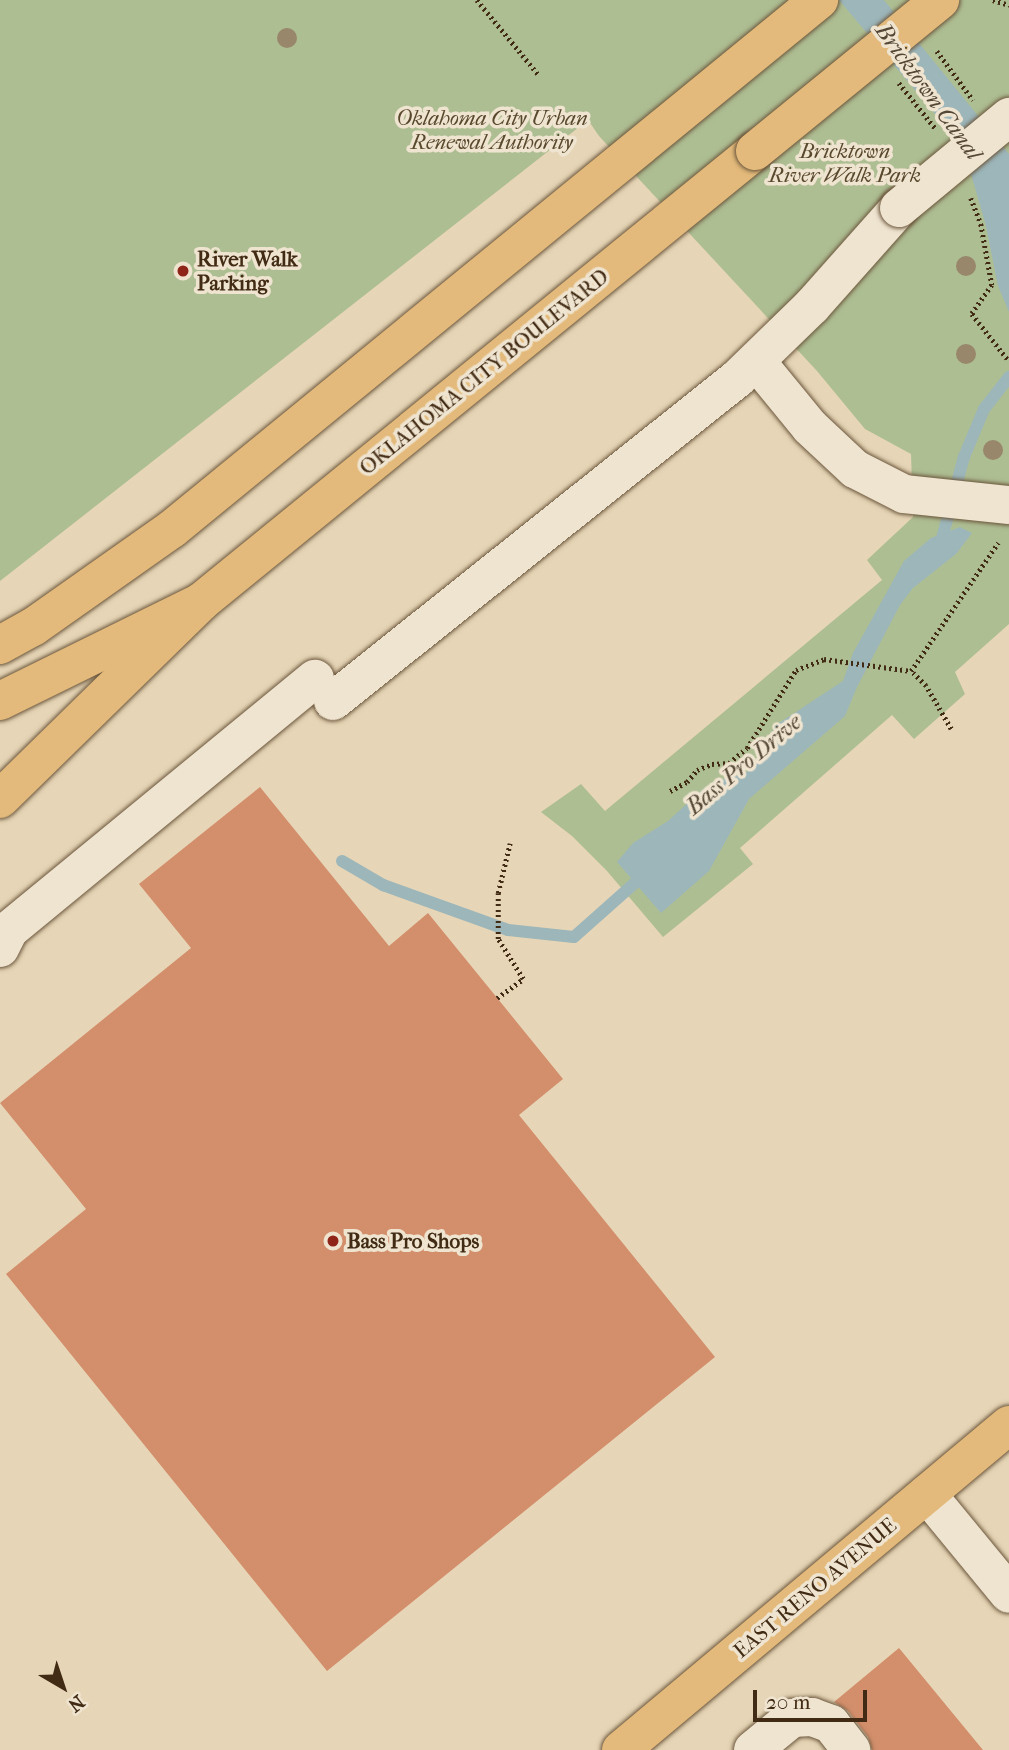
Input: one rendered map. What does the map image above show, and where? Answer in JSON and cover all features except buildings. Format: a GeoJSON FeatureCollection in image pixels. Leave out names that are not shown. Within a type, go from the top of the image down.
{"type":"FeatureCollection","features":[{"type":"Feature","properties":{"kind":"main road"},"geometry":{"type":"LineString","coordinates":[[0,645],[33,627],[172,530],[819,0]]}},
{"type":"Feature","properties":{"kind":"main road","name":"OKLAHOMA CITY BOULEVARD"},"geometry":{"type":"LineString","coordinates":[[0,701],[201,602],[940,0]]}},
{"type":"Feature","properties":{"kind":"main road"},"geometry":{"type":"LineString","coordinates":[[0,766],[201,602]]}},
{"type":"Feature","properties":{"kind":"main road"},"geometry":{"type":"LineString","coordinates":[[0,799],[201,602]]}},
{"type":"Feature","properties":{"kind":"main road","name":"EAST RENO AVENUE"},"geometry":{"type":"LineString","coordinates":[[621,1750],[1009,1425]]}},
{"type":"Feature","properties":{"kind":"street"},"geometry":{"type":"LineString","coordinates":[[0,948],[9,930],[756,361],[812,306],[899,208],[994,112]]}},
{"type":"Feature","properties":{"kind":"street"},"geometry":{"type":"LineString","coordinates":[[756,361],[810,427],[855,469],[904,494],[934,497],[1002,514]]}},
{"type":"Feature","properties":{"kind":"street"},"geometry":{"type":"LineString","coordinates":[[927,1494],[1009,1594]]}},
{"type":"Feature","properties":{"kind":"street"},"geometry":{"type":"LineString","coordinates":[[761,1746],[792,1717],[812,1717],[831,1724],[851,1750]]}},
{"type":"Feature","properties":{"kind":"path"},"geometry":{"type":"LineString","coordinates":[[477,0],[538,74]]}},
{"type":"Feature","properties":{"kind":"path"},"geometry":{"type":"LineString","coordinates":[[993,0],[1009,5]]}},
{"type":"Feature","properties":{"kind":"path"},"geometry":{"type":"LineString","coordinates":[[929,41],[994,112]]}},
{"type":"Feature","properties":{"kind":"path"},"geometry":{"type":"LineString","coordinates":[[987,334],[1009,361]]}},
{"type":"Feature","properties":{"kind":"path"},"geometry":{"type":"LineString","coordinates":[[911,671],[1002,514]]}},
{"type":"Feature","properties":{"kind":"path"},"geometry":{"type":"LineString","coordinates":[[670,791],[687,782],[697,771],[712,764],[729,763],[747,748],[796,670],[824,659],[911,671],[926,686],[951,729]]}},
{"type":"Feature","properties":{"kind":"path"},"geometry":{"type":"LineString","coordinates":[[497,998],[523,979],[498,939],[498,893],[510,843]]}},
{"type":"Feature","properties":{"kind":"green space","name":"Bricktown River Walk Park"},"geometry":{"type":"Polygon","coordinates":[[[0,0],[1009,0],[1009,624],[955,672],[965,694],[914,739],[892,715],[740,848],[753,864],[663,937],[607,871],[572,836],[541,812],[581,784],[605,811],[882,580],[867,560],[913,517],[911,454],[865,429],[817,371],[599,136],[588,120],[0,581],[0,0]]]}},
{"type":"Feature","properties":{"kind":"water","name":"Bricktown Canal"},"geometry":{"type":"Polygon","coordinates":[[[839,0],[884,0],[1009,154],[1009,312],[998,286],[986,226],[969,167],[936,115],[839,0]]]}},
{"type":"Feature","properties":{"kind":"water"},"geometry":{"type":"Polygon","coordinates":[[[960,527],[972,533],[956,554],[913,588],[900,605],[857,687],[845,716],[749,799],[709,871],[661,913],[617,862],[633,843],[668,821],[702,790],[732,775],[741,776],[752,768],[776,725],[843,681],[853,653],[904,561],[931,538],[960,527]]]}},
{"type":"Feature","properties":{"kind":"waterway","name":"Bass Pro Drive"},"geometry":{"type":"LineString","coordinates":[[936,547],[941,542],[964,457],[984,409],[1009,377]]}},
{"type":"Feature","properties":{"kind":"waterway","name":"Bass Pro Drive"},"geometry":{"type":"LineString","coordinates":[[342,861],[383,885],[508,930],[574,937],[646,873]]}},
{"type":"Feature","properties":{"kind":"place","name":"River Walk Parking"},"geometry":{"type":"Point","coordinates":[183,271]}},
{"type":"Feature","properties":{"kind":"place","name":"Bass Pro Shops"},"geometry":{"type":"Point","coordinates":[333,1241]}},
{"type":"Feature","properties":{"kind":"park label","name":"Oklahoma City Urban Renewal Authority"},"geometry":{"type":"Point","coordinates":[492,130]}}]}
